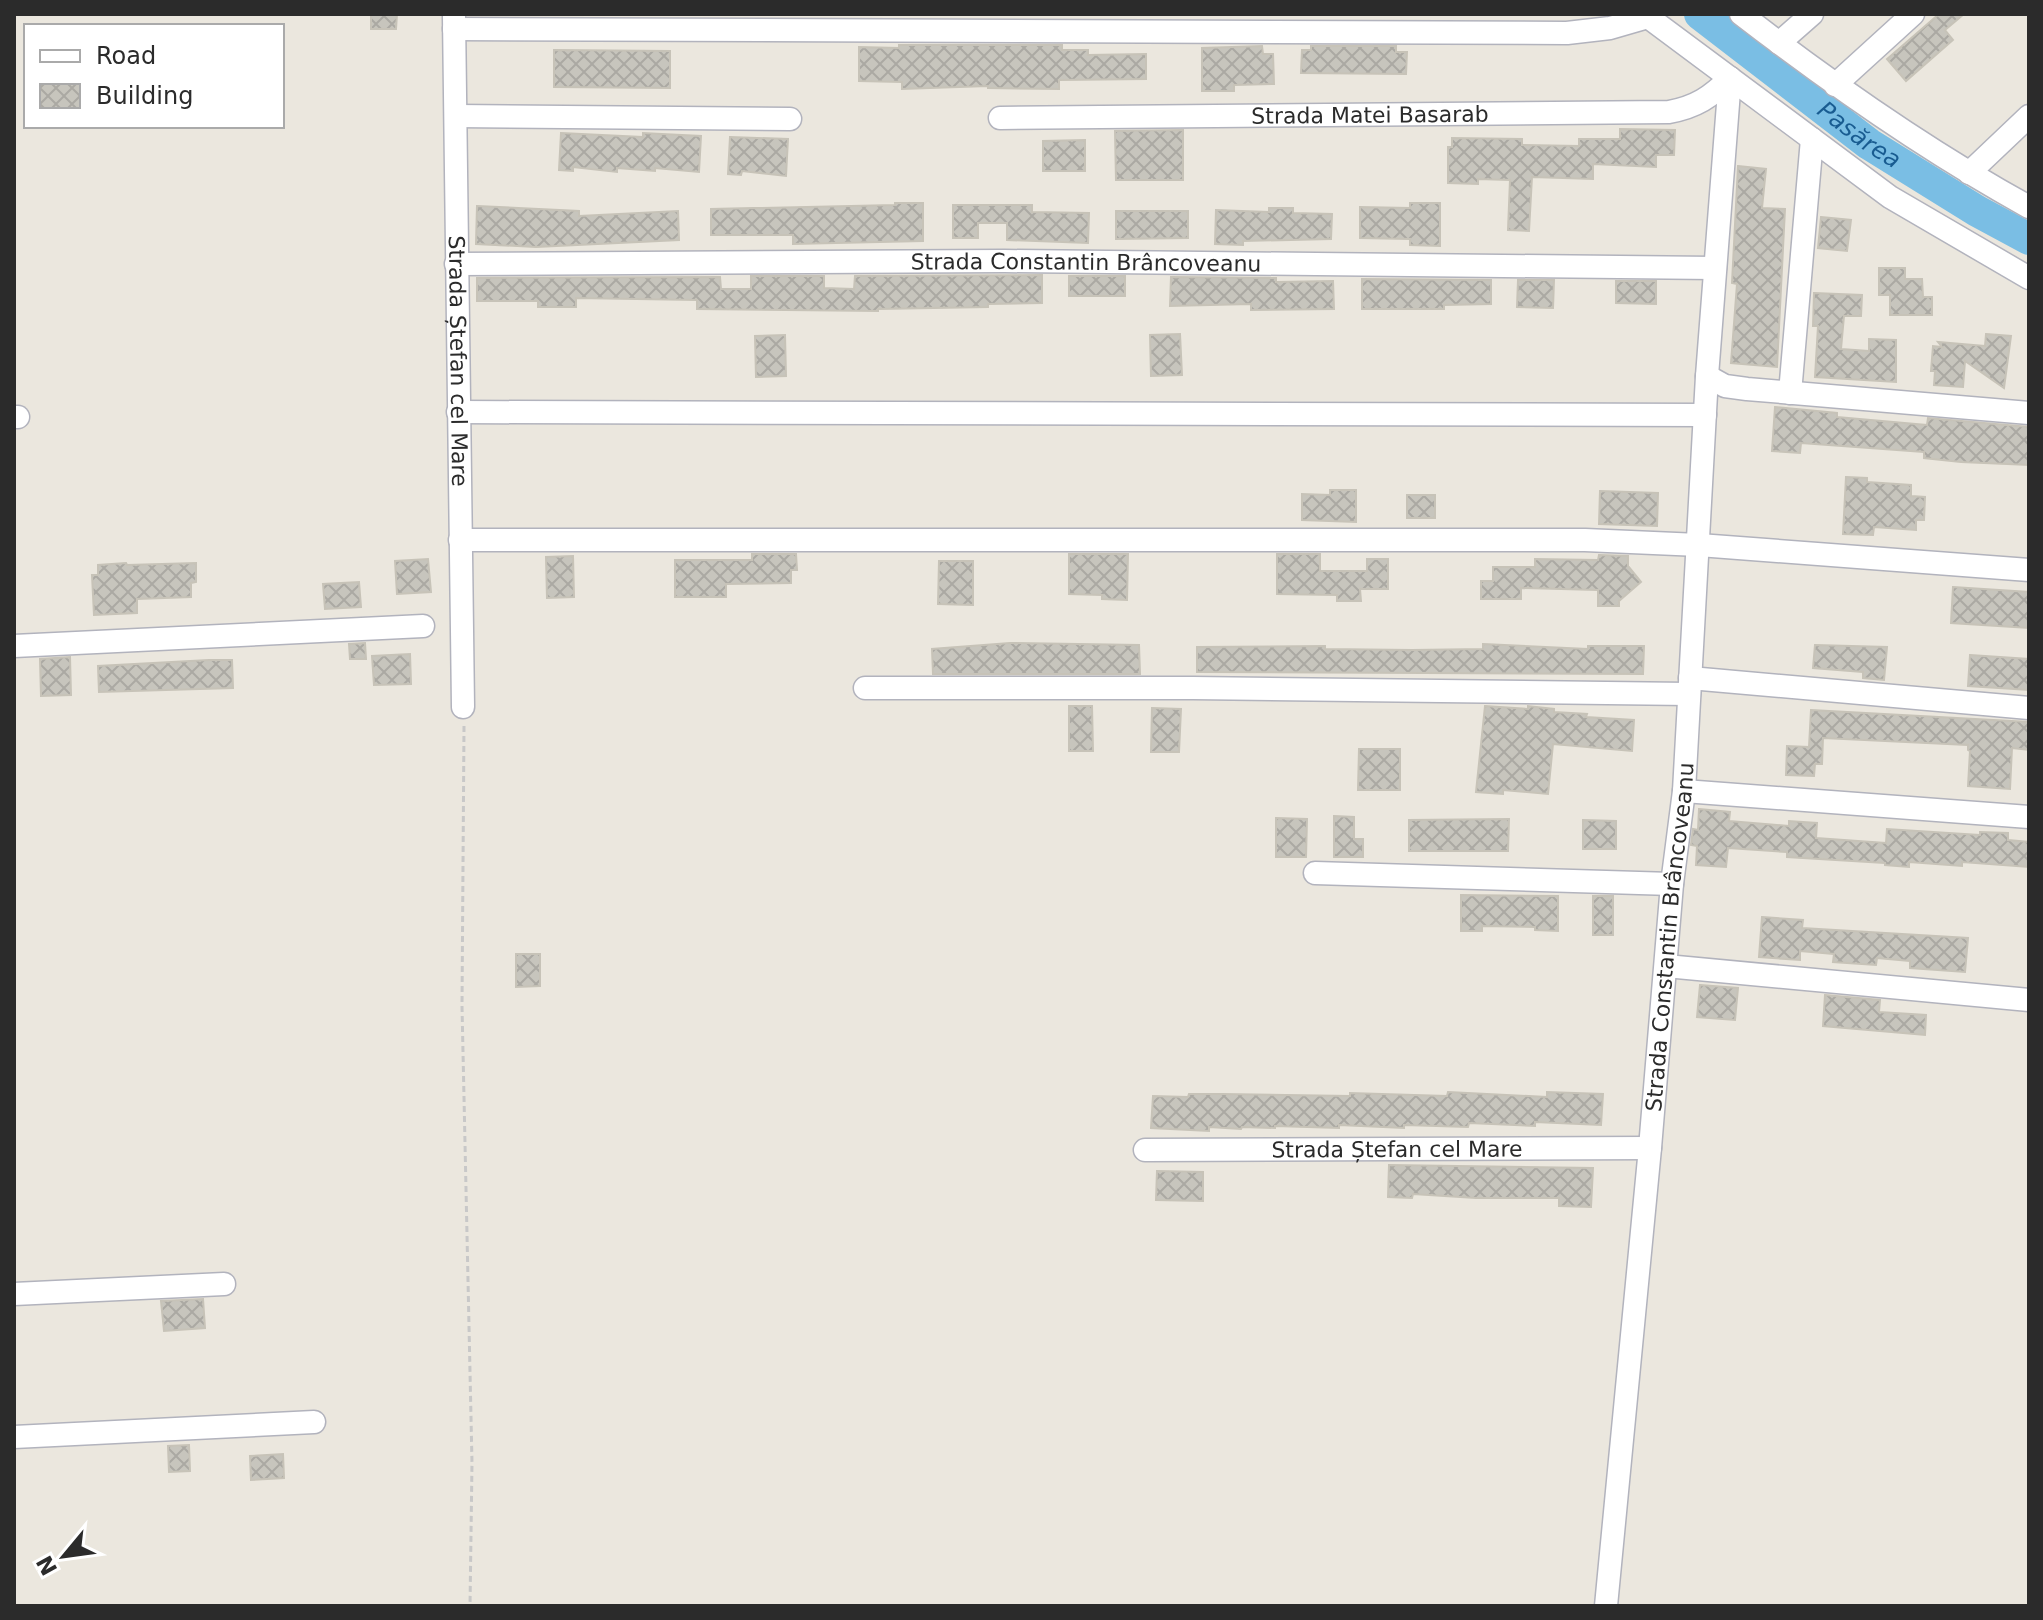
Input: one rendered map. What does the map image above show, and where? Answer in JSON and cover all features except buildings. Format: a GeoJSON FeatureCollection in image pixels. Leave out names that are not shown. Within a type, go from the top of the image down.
{"type":"FeatureCollection","features":[{"type":"Feature","properties":{"kind":"street"},"geometry":{"type":"LineString","coordinates":[[1741,14],[1835,85],[1923,145],[2029,207]]}},
{"type":"Feature","properties":{"kind":"street"},"geometry":{"type":"LineString","coordinates":[[1779,43],[1812,14]]}},
{"type":"Feature","properties":{"kind":"street"},"geometry":{"type":"LineString","coordinates":[[1835,85],[1913,14]]}},
{"type":"Feature","properties":{"kind":"street"},"geometry":{"type":"LineString","coordinates":[[454,22],[1551,33],[1591,32],[1646,15],[1890,197],[2029,278]]}},
{"type":"Feature","properties":{"kind":"street","name":"Strada Ștefan cel Mare"},"geometry":{"type":"LineString","coordinates":[[454,22],[463,707]]}},
{"type":"Feature","properties":{"kind":"street","name":"Strada Matei Basarab"},"geometry":{"type":"LineString","coordinates":[[1000,118],[1669,112],[1704,101],[1730,78]]}},
{"type":"Feature","properties":{"kind":"street","name":"Strada Constantin Brâncoveanu"},"geometry":{"type":"LineString","coordinates":[[1606,1606],[1672,884],[1684,791],[1707,376],[1730,78]]}},
{"type":"Feature","properties":{"kind":"street"},"geometry":{"type":"LineString","coordinates":[[456,116],[790,119]]}},
{"type":"Feature","properties":{"kind":"street"},"geometry":{"type":"LineString","coordinates":[[1969,173],[2029,116]]}},
{"type":"Feature","properties":{"kind":"street"},"geometry":{"type":"LineString","coordinates":[[1790,393],[1812,139]]}},
{"type":"Feature","properties":{"kind":"street","name":"Strada Constantin Brâncoveanu"},"geometry":{"type":"LineString","coordinates":[[456,264],[1004,261],[1715,268]]}},
{"type":"Feature","properties":{"kind":"street"},"geometry":{"type":"LineString","coordinates":[[1707,376],[1725,386],[2029,413]]}},
{"type":"Feature","properties":{"kind":"street"},"geometry":{"type":"LineString","coordinates":[[458,412],[1705,415]]}},
{"type":"Feature","properties":{"kind":"street"},"geometry":{"type":"LineString","coordinates":[[460,540],[1454,538],[1699,545],[2029,570]]}},
{"type":"Feature","properties":{"kind":"street"},"geometry":{"type":"LineString","coordinates":[[14,646],[423,626]]}},
{"type":"Feature","properties":{"kind":"street"},"geometry":{"type":"LineString","coordinates":[[865,688],[1690,686],[2029,708]]}},
{"type":"Feature","properties":{"kind":"street"},"geometry":{"type":"LineString","coordinates":[[1684,791],[2029,817]]}},
{"type":"Feature","properties":{"kind":"street"},"geometry":{"type":"LineString","coordinates":[[1315,873],[1672,884]]}},
{"type":"Feature","properties":{"kind":"street"},"geometry":{"type":"LineString","coordinates":[[1666,966],[2029,1000]]}},
{"type":"Feature","properties":{"kind":"street","name":"Strada Ștefan cel Mare"},"geometry":{"type":"LineString","coordinates":[[1145,1150],[1650,1148]]}},
{"type":"Feature","properties":{"kind":"street"},"geometry":{"type":"LineString","coordinates":[[14,1294],[224,1284]]}},
{"type":"Feature","properties":{"kind":"street"},"geometry":{"type":"LineString","coordinates":[[14,1437],[314,1422]]}},
{"type":"Feature","properties":{"kind":"path"},"geometry":{"type":"LineString","coordinates":[[463,707],[462,1006],[471,1447],[470,1606]]}},
{"type":"Feature","properties":{"kind":"waterway","name":"Pasărea"},"geometry":{"type":"LineString","coordinates":[[1700,14],[1869,144],[1977,211],[2029,239]]}}]}
